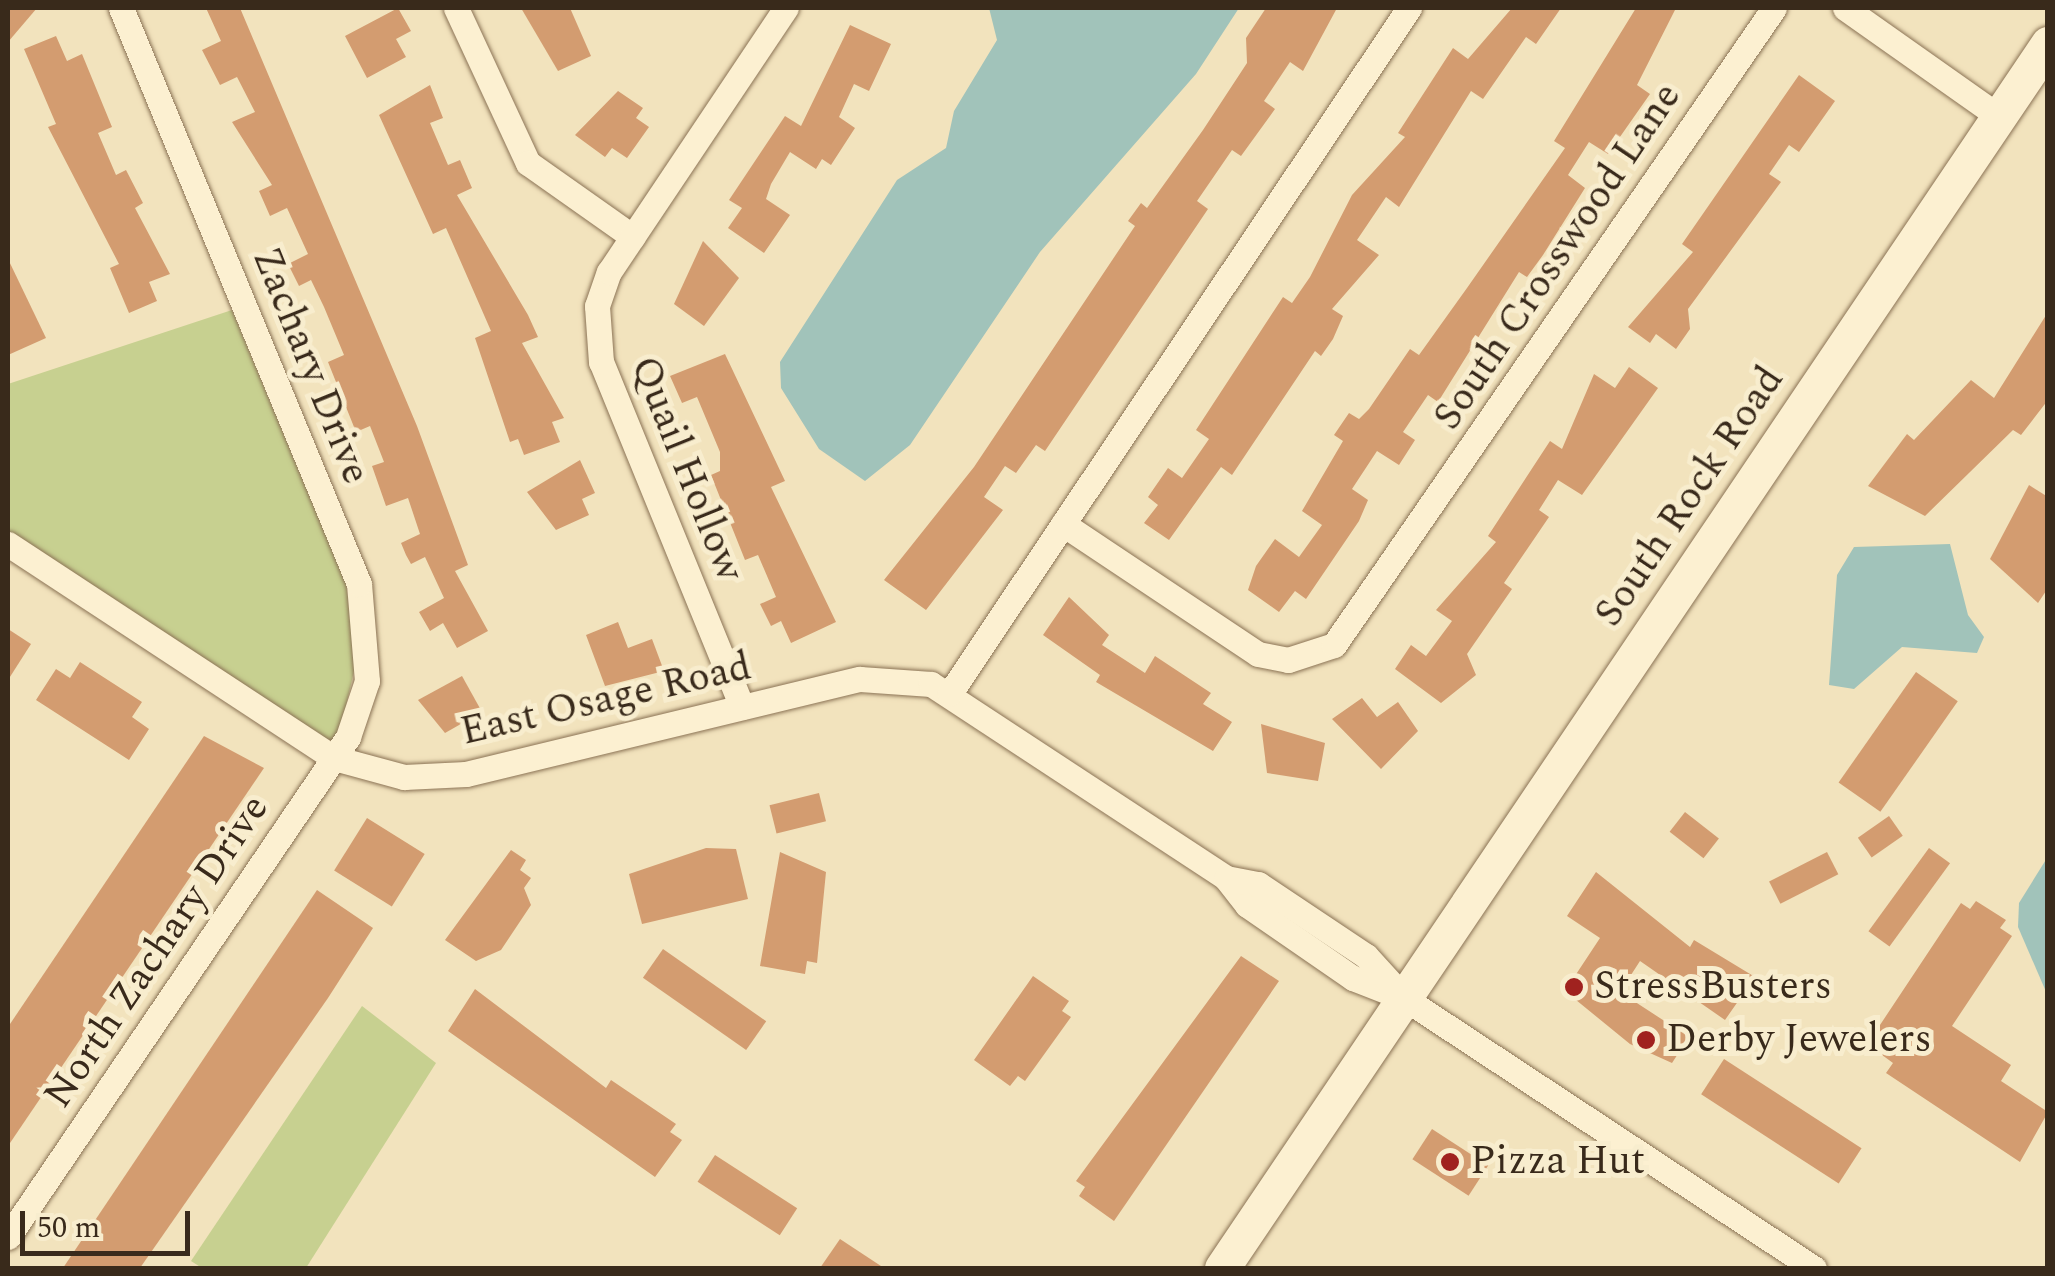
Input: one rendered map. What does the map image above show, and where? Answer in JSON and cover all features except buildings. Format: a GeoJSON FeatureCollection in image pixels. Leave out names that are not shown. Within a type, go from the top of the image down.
{"type":"FeatureCollection","features":[{"type":"Feature","properties":{"kind":"main road","name":"South Rock Road"},"geometry":{"type":"LineString","coordinates":[[1222,1268],[2048,44]]}},
{"type":"Feature","properties":{"kind":"street","name":"Zachary Drive"},"geometry":{"type":"LineString","coordinates":[[121,8],[359,584],[367,681],[334,758]]}},
{"type":"Feature","properties":{"kind":"street"},"geometry":{"type":"LineString","coordinates":[[456,8],[528,163],[632,237]]}},
{"type":"Feature","properties":{"kind":"street","name":"Quail Hollow"},"geometry":{"type":"LineString","coordinates":[[742,707],[601,362],[597,306],[632,237],[786,8]]}},
{"type":"Feature","properties":{"kind":"street"},"geometry":{"type":"LineString","coordinates":[[950,693],[1410,8]]}},
{"type":"Feature","properties":{"kind":"street","name":"South Crosswood Lane"},"geometry":{"type":"LineString","coordinates":[[1063,524],[1258,654],[1288,660],[1334,645],[1404,549],[1774,8]]}},
{"type":"Feature","properties":{"kind":"street"},"geometry":{"type":"LineString","coordinates":[[1845,8],[1998,116]]}},
{"type":"Feature","properties":{"kind":"street","name":"East Osage Road"},"geometry":{"type":"LineString","coordinates":[[8,544],[334,758],[404,776],[466,774],[742,707],[890,676],[950,693],[1226,878],[1258,884],[1366,956],[1404,998],[1814,1268]]}},
{"type":"Feature","properties":{"kind":"street","name":"North Zachary Drive"},"geometry":{"type":"LineString","coordinates":[[8,1238],[334,758]]}},
{"type":"Feature","properties":{"kind":"green space"},"geometry":{"type":"Polygon","coordinates":[[[232,310],[346,584],[357,658],[334,758],[8,544],[8,384],[232,310]]]}},
{"type":"Feature","properties":{"kind":"green space"},"geometry":{"type":"Polygon","coordinates":[[[362,1006],[436,1063],[306,1268],[202,1268],[191,1261],[362,1006]]]}},
{"type":"Feature","properties":{"kind":"water"},"geometry":{"type":"Polygon","coordinates":[[[989,8],[1239,8],[1196,74],[1040,252],[910,445],[865,481],[819,449],[781,388],[780,362],[897,180],[946,148],[954,111],[997,40],[989,8]]]}},
{"type":"Feature","properties":{"kind":"water"},"geometry":{"type":"Polygon","coordinates":[[[1950,544],[1968,615],[1984,637],[1977,653],[1902,647],[1854,689],[1829,685],[1837,575],[1854,547],[1950,544]]]}},
{"type":"Feature","properties":{"kind":"water"},"geometry":{"type":"Polygon","coordinates":[[[2047,858],[2047,994],[2018,927],[2019,903],[2047,858]]]}},
{"type":"Feature","properties":{"kind":"place","name":"StressBusters"},"geometry":{"type":"Point","coordinates":[1574,987]}},
{"type":"Feature","properties":{"kind":"place","name":"Derby Jewelers"},"geometry":{"type":"Point","coordinates":[1646,1040]}},
{"type":"Feature","properties":{"kind":"place","name":"Pizza Hut"},"geometry":{"type":"Point","coordinates":[1450,1162]}}]}
